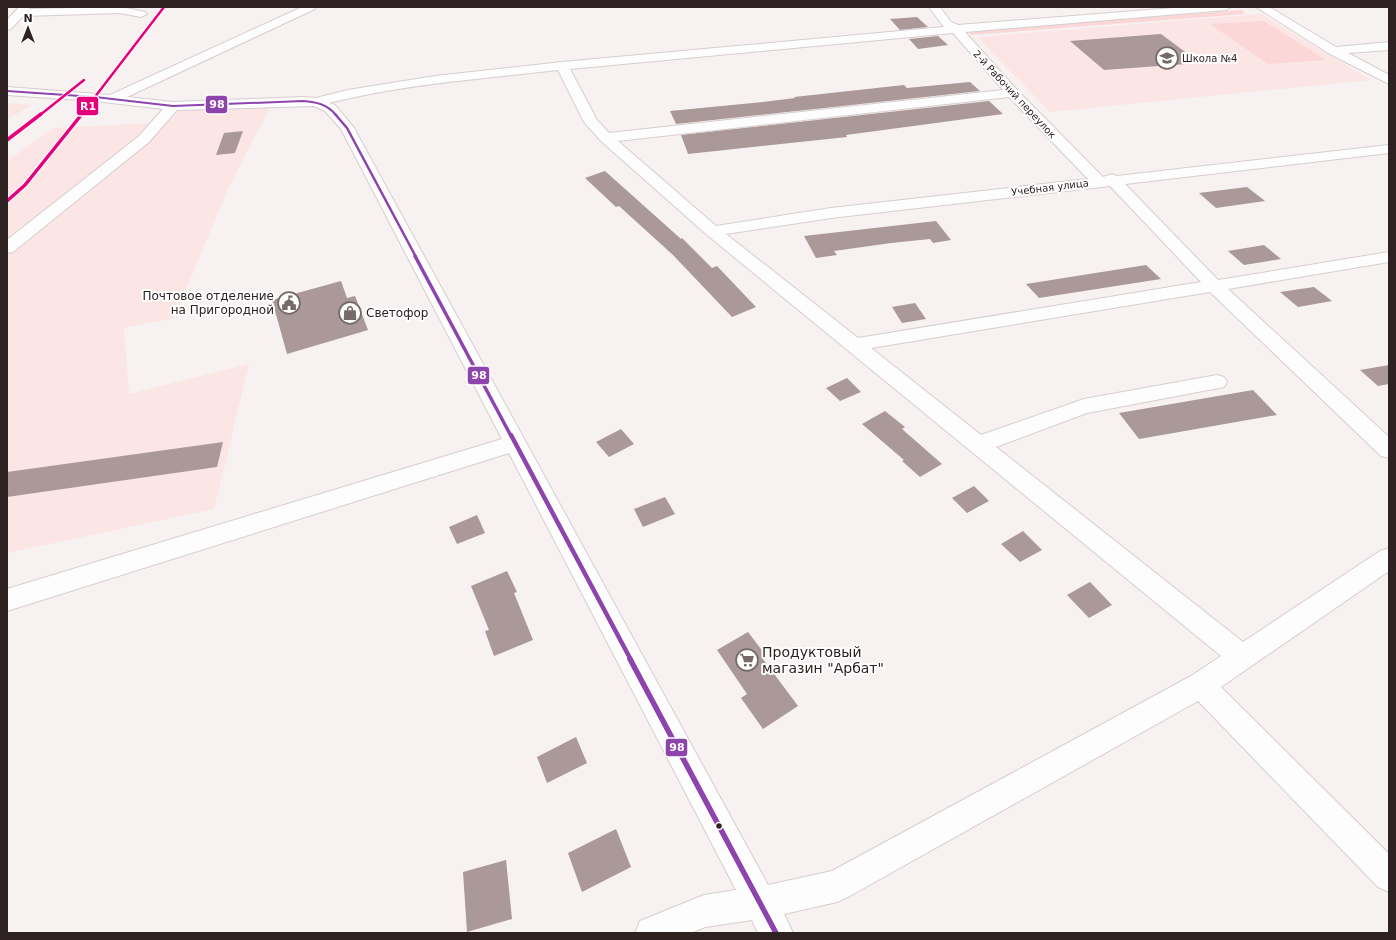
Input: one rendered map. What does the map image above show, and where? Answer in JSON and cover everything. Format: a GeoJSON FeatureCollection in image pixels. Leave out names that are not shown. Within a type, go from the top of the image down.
{"type":"FeatureCollection","features":[{"type":"Feature","properties":{"kind":"street"},"geometry":{"type":"LineString","coordinates":[[112,99],[311,7]]}},
{"type":"Feature","properties":{"kind":"street","name":"2-й Рабочий переулок"},"geometry":{"type":"LineString","coordinates":[[934,7],[947,24],[956,29],[1012,93],[1105,180],[1213,285],[1389,450]]}},
{"type":"Feature","properties":{"kind":"street"},"geometry":{"type":"LineString","coordinates":[[7,90],[173,106],[285,101],[316,102],[348,94],[435,80],[562,66],[956,29],[1226,7]]}},
{"type":"Feature","properties":{"kind":"street"},"geometry":{"type":"LineString","coordinates":[[1261,7],[1334,51],[1389,80]]}},
{"type":"Feature","properties":{"kind":"street"},"geometry":{"type":"LineString","coordinates":[[7,27],[22,10],[120,10],[141,14]]}},
{"type":"Feature","properties":{"kind":"street"},"geometry":{"type":"LineString","coordinates":[[1334,51],[1389,46]]}},
{"type":"Feature","properties":{"kind":"street"},"geometry":{"type":"LineString","coordinates":[[562,66],[591,122],[606,138],[712,231],[1242,657]]}},
{"type":"Feature","properties":{"kind":"street"},"geometry":{"type":"LineString","coordinates":[[606,138],[1012,93]]}},
{"type":"Feature","properties":{"kind":"street"},"geometry":{"type":"LineString","coordinates":[[316,102],[330,108],[347,128],[776,933]]}},
{"type":"Feature","properties":{"kind":"street"},"geometry":{"type":"LineString","coordinates":[[7,248],[144,139],[173,106]]}},
{"type":"Feature","properties":{"kind":"street","name":"Учебная улица"},"geometry":{"type":"LineString","coordinates":[[712,231],[831,213],[1389,148]]}},
{"type":"Feature","properties":{"kind":"street"},"geometry":{"type":"LineString","coordinates":[[853,345],[1389,257]]}},
{"type":"Feature","properties":{"kind":"street"},"geometry":{"type":"LineString","coordinates":[[978,445],[1084,406],[1217,382]]}},
{"type":"Feature","properties":{"kind":"street"},"geometry":{"type":"LineString","coordinates":[[7,600],[515,443]]}},
{"type":"Feature","properties":{"kind":"street"},"geometry":{"type":"LineString","coordinates":[[652,933],[704,911],[761,903],[837,886],[1201,685],[1389,558]]}},
{"type":"Feature","properties":{"kind":"street"},"geometry":{"type":"LineString","coordinates":[[1201,685],[1389,876]]}},
{"type":"Feature","properties":{"kind":"shaded area"},"geometry":{"type":"Polygon","coordinates":[[[1242,10],[1245,14],[971,35],[969,31],[1242,10]]]}},
{"type":"Feature","properties":{"kind":"shaded area","name":"Школа №4"},"geometry":{"type":"Polygon","coordinates":[[[1261,14],[1371,80],[1050,112],[977,37],[1261,14]]]}},
{"type":"Feature","properties":{"kind":"shaded area"},"geometry":{"type":"Polygon","coordinates":[[[1264,21],[1326,60],[1268,64],[1210,24],[1264,21]]]}},
{"type":"Feature","properties":{"kind":"shaded area"},"geometry":{"type":"Polygon","coordinates":[[[7,103],[32,105],[7,120],[7,103]]]}},
{"type":"Feature","properties":{"kind":"shaded area"},"geometry":{"type":"Polygon","coordinates":[[[270,107],[227,191],[174,318],[124,328],[129,394],[249,364],[214,509],[7,553],[7,161],[53,128],[168,122],[180,111],[270,107]]]}},
{"type":"Feature","properties":{"kind":"building"},"geometry":{"type":"Polygon","coordinates":[[[917,17],[928,27],[900,30],[890,19],[917,17]]]}},
{"type":"Feature","properties":{"kind":"building","name":"Школа №4"},"geometry":{"type":"Polygon","coordinates":[[[1161,34],[1200,63],[1104,70],[1070,41],[1161,34]]]}},
{"type":"Feature","properties":{"kind":"building"},"geometry":{"type":"Polygon","coordinates":[[[938,36],[948,45],[918,49],[909,39],[938,36]]]}},
{"type":"Feature","properties":{"kind":"building"},"geometry":{"type":"Polygon","coordinates":[[[970,82],[980,91],[676,124],[670,111],[763,102],[795,98],[794,97],[904,85],[907,88],[970,82]]]}},
{"type":"Feature","properties":{"kind":"building"},"geometry":{"type":"Polygon","coordinates":[[[989,101],[1003,114],[846,135],[847,137],[688,154],[681,135],[989,101]]]}},
{"type":"Feature","properties":{"kind":"building"},"geometry":{"type":"Polygon","coordinates":[[[243,131],[235,153],[216,155],[224,133],[243,131]]]}},
{"type":"Feature","properties":{"kind":"building"},"geometry":{"type":"Polygon","coordinates":[[[605,171],[681,239],[682,238],[712,268],[717,266],[756,307],[732,317],[673,255],[619,206],[616,207],[585,178],[605,171]]]}},
{"type":"Feature","properties":{"kind":"building"},"geometry":{"type":"Polygon","coordinates":[[[1247,187],[1265,201],[1216,208],[1199,193],[1247,187]]]}},
{"type":"Feature","properties":{"kind":"building"},"geometry":{"type":"Polygon","coordinates":[[[936,221],[951,240],[933,243],[930,239],[891,243],[834,251],[837,255],[816,258],[804,236],[936,221]]]}},
{"type":"Feature","properties":{"kind":"building"},"geometry":{"type":"Polygon","coordinates":[[[1264,245],[1281,259],[1244,265],[1228,251],[1264,245]]]}},
{"type":"Feature","properties":{"kind":"building"},"geometry":{"type":"Polygon","coordinates":[[[1146,265],[1161,279],[1039,298],[1026,284],[1146,265]]]}},
{"type":"Feature","properties":{"kind":"building"},"geometry":{"type":"Polygon","coordinates":[[[341,281],[347,298],[355,296],[368,330],[287,354],[272,300],[341,281]]]}},
{"type":"Feature","properties":{"kind":"building"},"geometry":{"type":"Polygon","coordinates":[[[1314,287],[1332,301],[1298,307],[1280,292],[1314,287]]]}},
{"type":"Feature","properties":{"kind":"building"},"geometry":{"type":"Polygon","coordinates":[[[915,303],[926,319],[902,323],[892,307],[915,303]]]}},
{"type":"Feature","properties":{"kind":"building"},"geometry":{"type":"Polygon","coordinates":[[[1389,365],[1389,384],[1378,386],[1360,370],[1389,365]]]}},
{"type":"Feature","properties":{"kind":"building"},"geometry":{"type":"Polygon","coordinates":[[[847,378],[861,392],[840,401],[826,388],[847,378]]]}},
{"type":"Feature","properties":{"kind":"building"},"geometry":{"type":"Polygon","coordinates":[[[1253,390],[1277,415],[1139,439],[1119,413],[1253,390]]]}},
{"type":"Feature","properties":{"kind":"building"},"geometry":{"type":"Polygon","coordinates":[[[885,411],[905,427],[902,429],[942,464],[920,477],[902,461],[904,460],[862,424],[885,411]]]}},
{"type":"Feature","properties":{"kind":"building"},"geometry":{"type":"Polygon","coordinates":[[[621,429],[634,444],[609,457],[596,442],[621,429]]]}},
{"type":"Feature","properties":{"kind":"building"},"geometry":{"type":"Polygon","coordinates":[[[223,442],[217,467],[7,497],[7,472],[223,442]]]}},
{"type":"Feature","properties":{"kind":"building"},"geometry":{"type":"Polygon","coordinates":[[[974,486],[989,501],[967,513],[952,498],[974,486]]]}},
{"type":"Feature","properties":{"kind":"building"},"geometry":{"type":"Polygon","coordinates":[[[665,497],[675,514],[643,527],[634,509],[665,497]]]}},
{"type":"Feature","properties":{"kind":"building"},"geometry":{"type":"Polygon","coordinates":[[[477,515],[485,533],[457,544],[449,527],[477,515]]]}},
{"type":"Feature","properties":{"kind":"building"},"geometry":{"type":"Polygon","coordinates":[[[1023,531],[1042,550],[1020,562],[1001,544],[1023,531]]]}},
{"type":"Feature","properties":{"kind":"building"},"geometry":{"type":"Polygon","coordinates":[[[507,571],[517,592],[514,593],[533,640],[494,656],[485,631],[489,630],[471,586],[507,571]]]}},
{"type":"Feature","properties":{"kind":"building"},"geometry":{"type":"Polygon","coordinates":[[[1090,582],[1112,605],[1089,618],[1067,595],[1090,582]]]}},
{"type":"Feature","properties":{"kind":"building"},"geometry":{"type":"Polygon","coordinates":[[[748,632],[767,657],[763,659],[798,706],[763,729],[741,698],[747,694],[717,650],[748,632]]]}},
{"type":"Feature","properties":{"kind":"building"},"geometry":{"type":"Polygon","coordinates":[[[576,737],[587,763],[547,783],[537,757],[576,737]]]}},
{"type":"Feature","properties":{"kind":"building"},"geometry":{"type":"Polygon","coordinates":[[[616,829],[631,867],[582,892],[568,853],[616,829]]]}},
{"type":"Feature","properties":{"kind":"building"},"geometry":{"type":"Polygon","coordinates":[[[506,860],[512,919],[467,932],[463,872],[506,860]]]}},
{"type":"Feature","properties":{"kind":"transit line","name":"R1"},"geometry":{"type":"LineString","coordinates":[[7,201],[25,185],[164,7]]}},
{"type":"Feature","properties":{"kind":"transit line","name":"R1"},"geometry":{"type":"LineString","coordinates":[[7,140],[84,80]]}},
{"type":"Feature","properties":{"kind":"transit line","name":"98"},"geometry":{"type":"LineString","coordinates":[[7,91],[95,97],[173,106],[303,101],[316,102],[330,108],[347,128],[776,933]]}},
{"type":"Feature","properties":{"kind":"place","name":"Школа №4"},"geometry":{"type":"Point","coordinates":[1167,58]}},
{"type":"Feature","properties":{"kind":"place","name":"Почтовое отделение на Пригородной"},"geometry":{"type":"Point","coordinates":[289,303]}},
{"type":"Feature","properties":{"kind":"place","name":"Светофор"},"geometry":{"type":"Point","coordinates":[350,313]}},
{"type":"Feature","properties":{"kind":"place","name":"Продуктовый магазин \"Арбат\""},"geometry":{"type":"Point","coordinates":[747,660]}}]}
